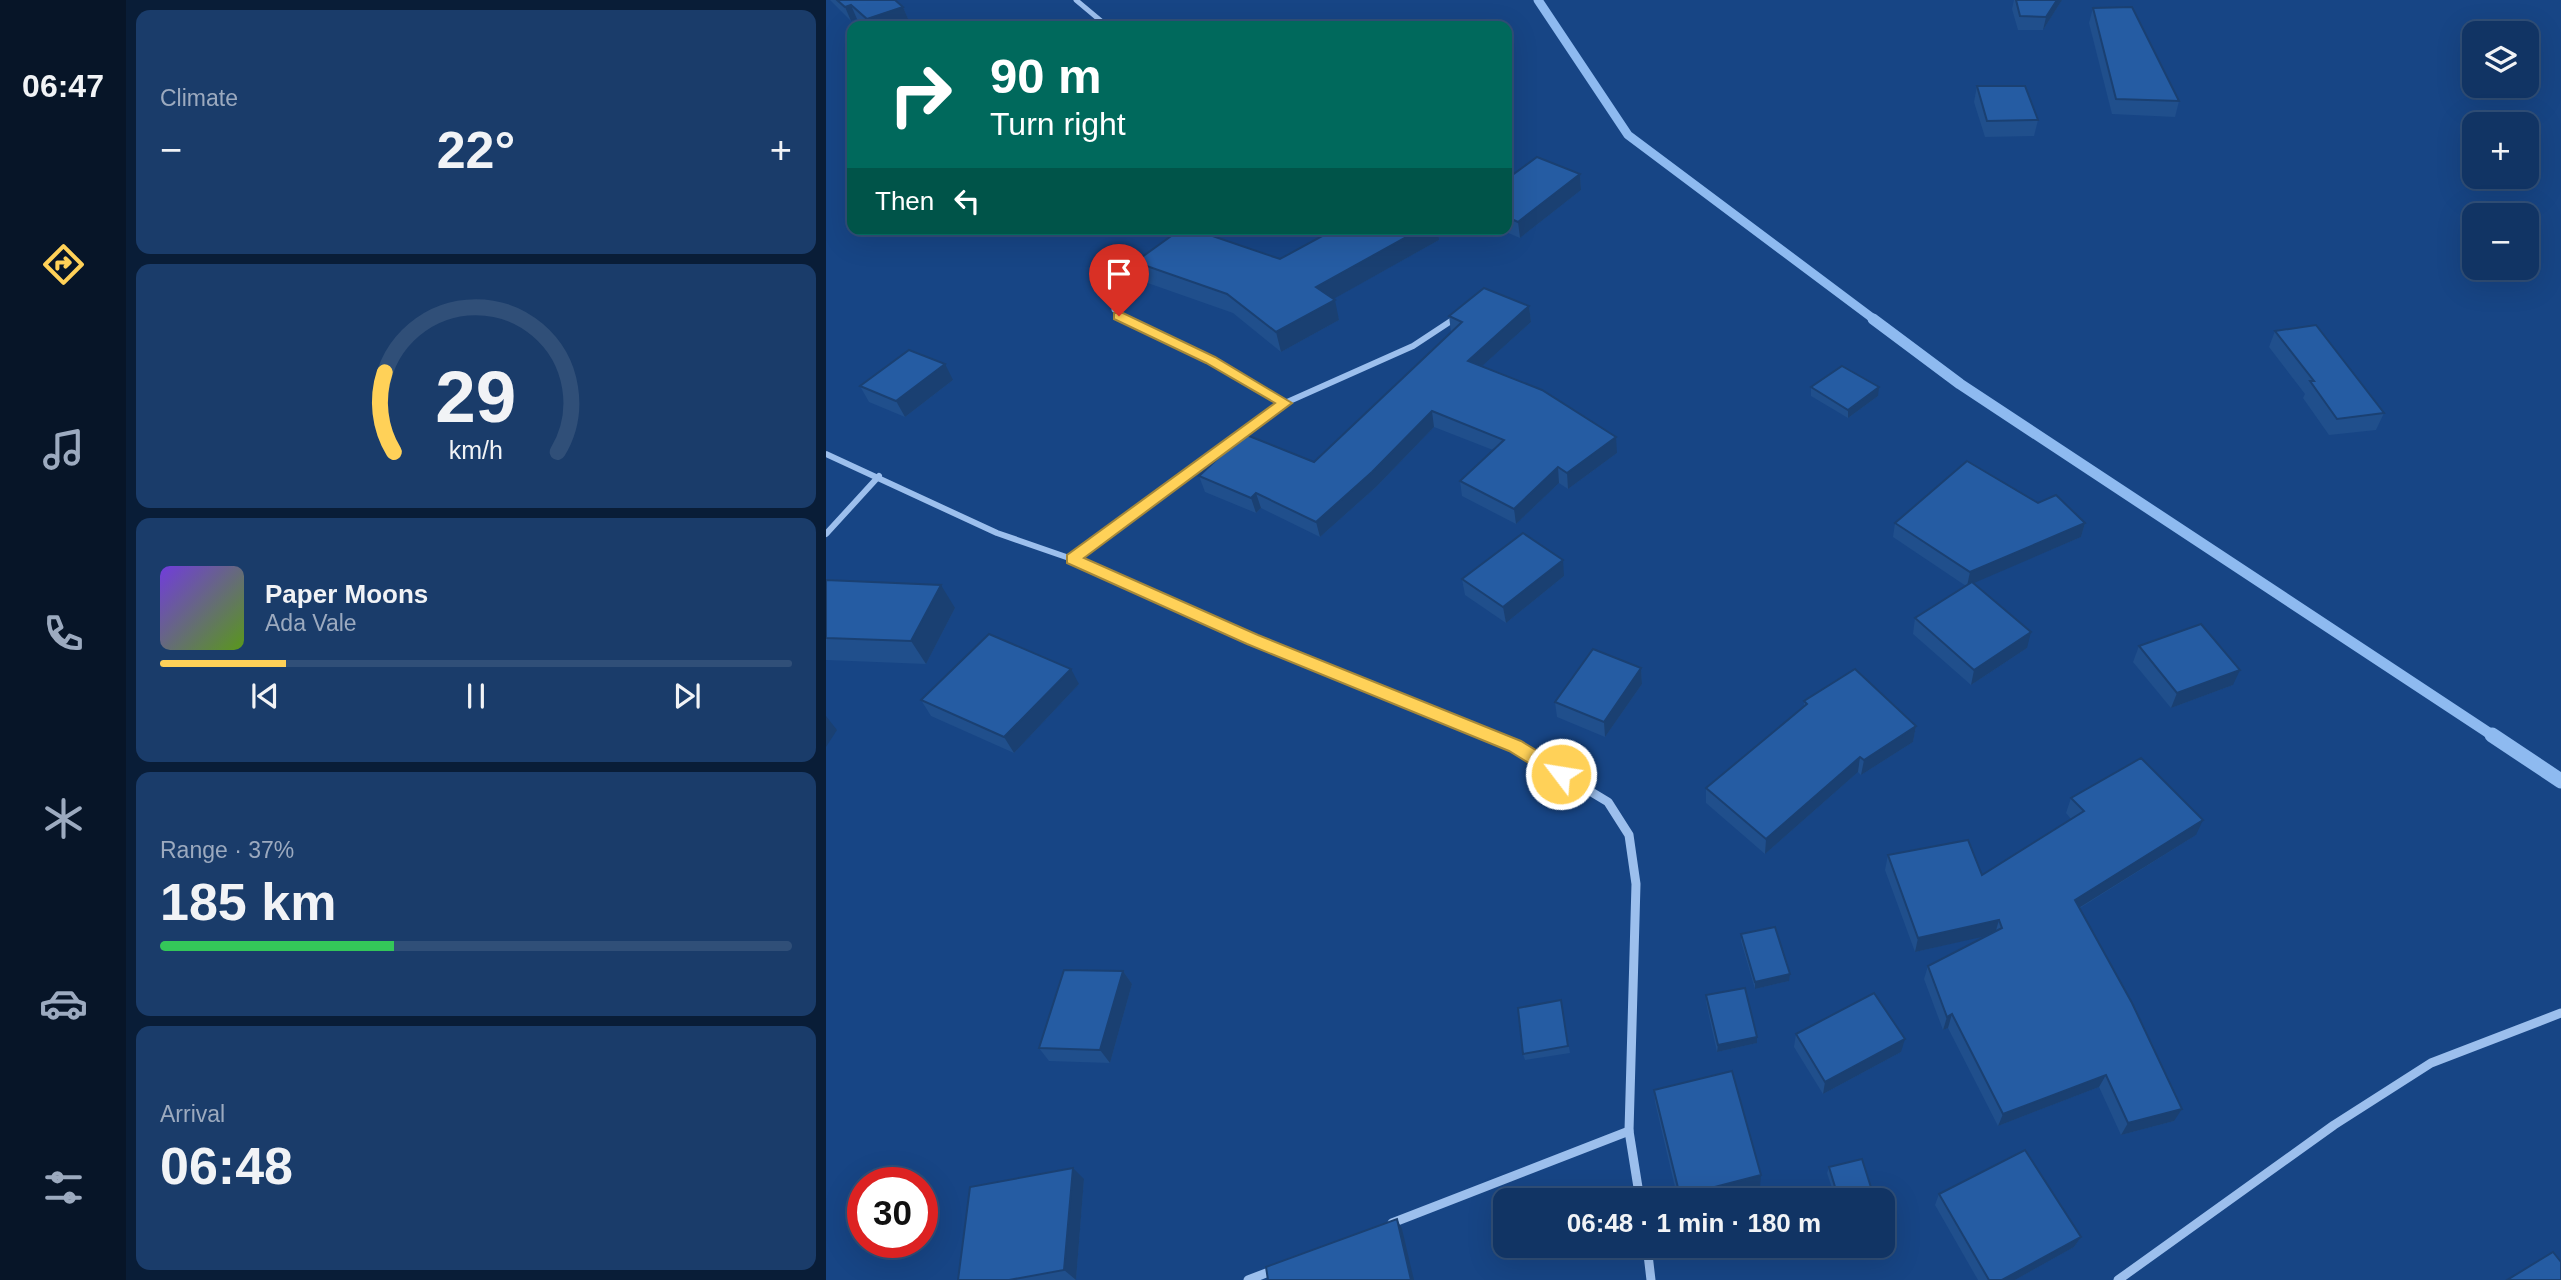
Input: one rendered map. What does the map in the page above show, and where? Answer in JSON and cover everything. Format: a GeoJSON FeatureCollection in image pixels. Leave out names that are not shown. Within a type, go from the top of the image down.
{"type":"FeatureCollection","features":[{"type":"Feature","properties":{"kind":"street"},"geometry":{"type":"LineString","coordinates":[[1076,0],[1104,21]]}},
{"type":"Feature","properties":{"kind":"street"},"geometry":{"type":"LineString","coordinates":[[1187,244],[1200,235]]}},
{"type":"Feature","properties":{"kind":"street"},"geometry":{"type":"LineString","coordinates":[[1156,265],[1125,286],[1114,302],[1114,310],[1119,316],[1211,360],[1285,403]]}},
{"type":"Feature","properties":{"kind":"street"},"geometry":{"type":"LineString","coordinates":[[1072,559],[1285,403],[1413,346],[1466,311]]}},
{"type":"Feature","properties":{"kind":"street"},"geometry":{"type":"LineString","coordinates":[[826,454],[879,476],[997,533],[1072,559],[1252,640],[1515,746],[1608,802],[1629,835],[1636,884],[1629,1131],[1638,1188]]}},
{"type":"Feature","properties":{"kind":"street"},"geometry":{"type":"LineString","coordinates":[[826,534],[879,476]]}},
{"type":"Feature","properties":{"kind":"street"},"geometry":{"type":"LineString","coordinates":[[2118,1280],[2334,1125],[2431,1063],[2561,1013]]}},
{"type":"Feature","properties":{"kind":"street"},"geometry":{"type":"LineString","coordinates":[[1388,1225],[1629,1131]]}},
{"type":"Feature","properties":{"kind":"street"},"geometry":{"type":"LineString","coordinates":[[1648,1258],[1651,1280]]}},
{"type":"Feature","properties":{"kind":"street"},"geometry":{"type":"LineString","coordinates":[[1248,1280],[1286,1265]]}},
{"type":"Feature","properties":{"kind":"building"},"geometry":{"type":"Polygon","coordinates":[[[837,0],[895,0],[903,7],[867,19],[851,5],[845,7],[837,0]]]}},
{"type":"Feature","properties":{"kind":"building"},"geometry":{"type":"Polygon","coordinates":[[[2016,0],[2057,0],[2046,17],[2020,16],[2016,0]]]}},
{"type":"Feature","properties":{"kind":"building"},"geometry":{"type":"Polygon","coordinates":[[[2132,7],[2179,101],[2116,99],[2093,8],[2132,7]]]}},
{"type":"Feature","properties":{"kind":"building"},"geometry":{"type":"Polygon","coordinates":[[[1977,86],[2025,86],[2038,120],[1987,121],[1977,86]]]}},
{"type":"Feature","properties":{"kind":"building"},"geometry":{"type":"Polygon","coordinates":[[[1537,157],[1580,174],[1518,222],[1512,219],[1512,175],[1537,157]]]}},
{"type":"Feature","properties":{"kind":"building"},"geometry":{"type":"Polygon","coordinates":[[[1173,235],[1210,235],[1280,259],[1324,235],[1410,235],[1316,287],[1335,300],[1276,332],[1227,294],[1135,262],[1173,235]]]}},
{"type":"Feature","properties":{"kind":"building"},"geometry":{"type":"Polygon","coordinates":[[[1484,288],[1529,306],[1468,361],[1542,390],[1616,437],[1567,473],[1558,467],[1514,509],[1460,481],[1504,440],[1432,411],[1372,472],[1316,522],[1256,493],[1251,498],[1199,476],[1244,434],[1314,462],[1462,322],[1449,316],[1484,288]]]}},
{"type":"Feature","properties":{"kind":"building"},"geometry":{"type":"Polygon","coordinates":[[[2316,325],[2384,413],[2337,419],[2310,381],[2314,381],[2275,331],[2316,325]]]}},
{"type":"Feature","properties":{"kind":"building"},"geometry":{"type":"Polygon","coordinates":[[[909,350],[945,364],[896,401],[860,386],[909,350]]]}},
{"type":"Feature","properties":{"kind":"building"},"geometry":{"type":"Polygon","coordinates":[[[1842,366],[1879,387],[1848,410],[1811,387],[1842,366]]]}},
{"type":"Feature","properties":{"kind":"building"},"geometry":{"type":"Polygon","coordinates":[[[1967,461],[2038,503],[2056,495],[2085,523],[1970,572],[1895,523],[1967,461]]]}},
{"type":"Feature","properties":{"kind":"building"},"geometry":{"type":"Polygon","coordinates":[[[1523,533],[1563,560],[1503,607],[1462,579],[1523,533]]]}},
{"type":"Feature","properties":{"kind":"building"},"geometry":{"type":"Polygon","coordinates":[[[826,580],[941,585],[911,641],[826,638],[826,580]]]}},
{"type":"Feature","properties":{"kind":"building"},"geometry":{"type":"Polygon","coordinates":[[[1972,582],[2031,632],[1974,670],[1915,618],[1972,582]]]}},
{"type":"Feature","properties":{"kind":"building"},"geometry":{"type":"Polygon","coordinates":[[[2201,624],[2240,670],[2177,693],[2139,646],[2201,624]]]}},
{"type":"Feature","properties":{"kind":"building"},"geometry":{"type":"Polygon","coordinates":[[[989,634],[1071,669],[1004,737],[921,700],[989,634]]]}},
{"type":"Feature","properties":{"kind":"building"},"geometry":{"type":"Polygon","coordinates":[[[1593,649],[1641,668],[1604,722],[1555,702],[1593,649]]]}},
{"type":"Feature","properties":{"kind":"building"},"geometry":{"type":"Polygon","coordinates":[[[1855,669],[1916,726],[1864,760],[1860,757],[1766,839],[1706,788],[1807,704],[1804,701],[1855,669]]]}},
{"type":"Feature","properties":{"kind":"building"},"geometry":{"type":"Polygon","coordinates":[[[2141,758],[2203,820],[2075,900],[2132,1003],[2182,1109],[2128,1123],[2106,1075],[2003,1114],[1952,1014],[1947,1017],[1928,966],[2002,928],[1999,920],[1918,938],[1888,855],[1968,840],[1982,875],[2084,811],[2071,798],[2141,758]]]}},
{"type":"Feature","properties":{"kind":"building"},"geometry":{"type":"Polygon","coordinates":[[[1775,927],[1790,974],[1755,982],[1741,934],[1775,927]]]}},
{"type":"Feature","properties":{"kind":"building"},"geometry":{"type":"Polygon","coordinates":[[[1064,970],[1123,971],[1100,1050],[1039,1048],[1064,970]]]}},
{"type":"Feature","properties":{"kind":"building"},"geometry":{"type":"Polygon","coordinates":[[[1745,988],[1757,1037],[1718,1045],[1706,995],[1745,988]]]}},
{"type":"Feature","properties":{"kind":"building"},"geometry":{"type":"Polygon","coordinates":[[[1874,993],[1905,1039],[1825,1082],[1796,1034],[1874,993]]]}},
{"type":"Feature","properties":{"kind":"building"},"geometry":{"type":"Polygon","coordinates":[[[1561,1000],[1568,1046],[1523,1054],[1518,1008],[1561,1000]]]}},
{"type":"Feature","properties":{"kind":"building"},"geometry":{"type":"Polygon","coordinates":[[[1732,1071],[1761,1175],[1711,1188],[1678,1188],[1654,1090],[1732,1071]]]}},
{"type":"Feature","properties":{"kind":"building"},"geometry":{"type":"Polygon","coordinates":[[[2025,1150],[2081,1237],[2002,1280],[1989,1280],[1939,1194],[2025,1150]]]}},
{"type":"Feature","properties":{"kind":"building"},"geometry":{"type":"Polygon","coordinates":[[[1862,1159],[1871,1188],[1835,1188],[1829,1167],[1862,1159]]]}},
{"type":"Feature","properties":{"kind":"building"},"geometry":{"type":"Polygon","coordinates":[[[1073,1168],[1064,1270],[1009,1280],[958,1280],[970,1187],[1073,1168]]]}},
{"type":"Feature","properties":{"kind":"building"},"geometry":{"type":"Polygon","coordinates":[[[1397,1219],[1411,1280],[1268,1280],[1266,1267],[1397,1219]]]}},
{"type":"Feature","properties":{"kind":"building"},"geometry":{"type":"Polygon","coordinates":[[[2553,1252],[2561,1262],[2561,1280],[2507,1280],[2553,1252]]]}},
{"type":"Feature","properties":{"kind":"waterway"},"geometry":{"type":"LineString","coordinates":[[1538,0],[1628,135],[1875,320]]}},
{"type":"Feature","properties":{"kind":"waterway"},"geometry":{"type":"LineString","coordinates":[[1873,319],[1960,384],[2495,737]]}},
{"type":"Feature","properties":{"kind":"waterway"},"geometry":{"type":"LineString","coordinates":[[2495,737],[2561,781]]}},
{"type":"Feature","properties":{"kind":"route"},"geometry":{"type":"LineString","coordinates":[[1119,316],[1211,360],[1285,403],[1072,559],[1252,640],[1515,746],[1561,774]]}}]}
